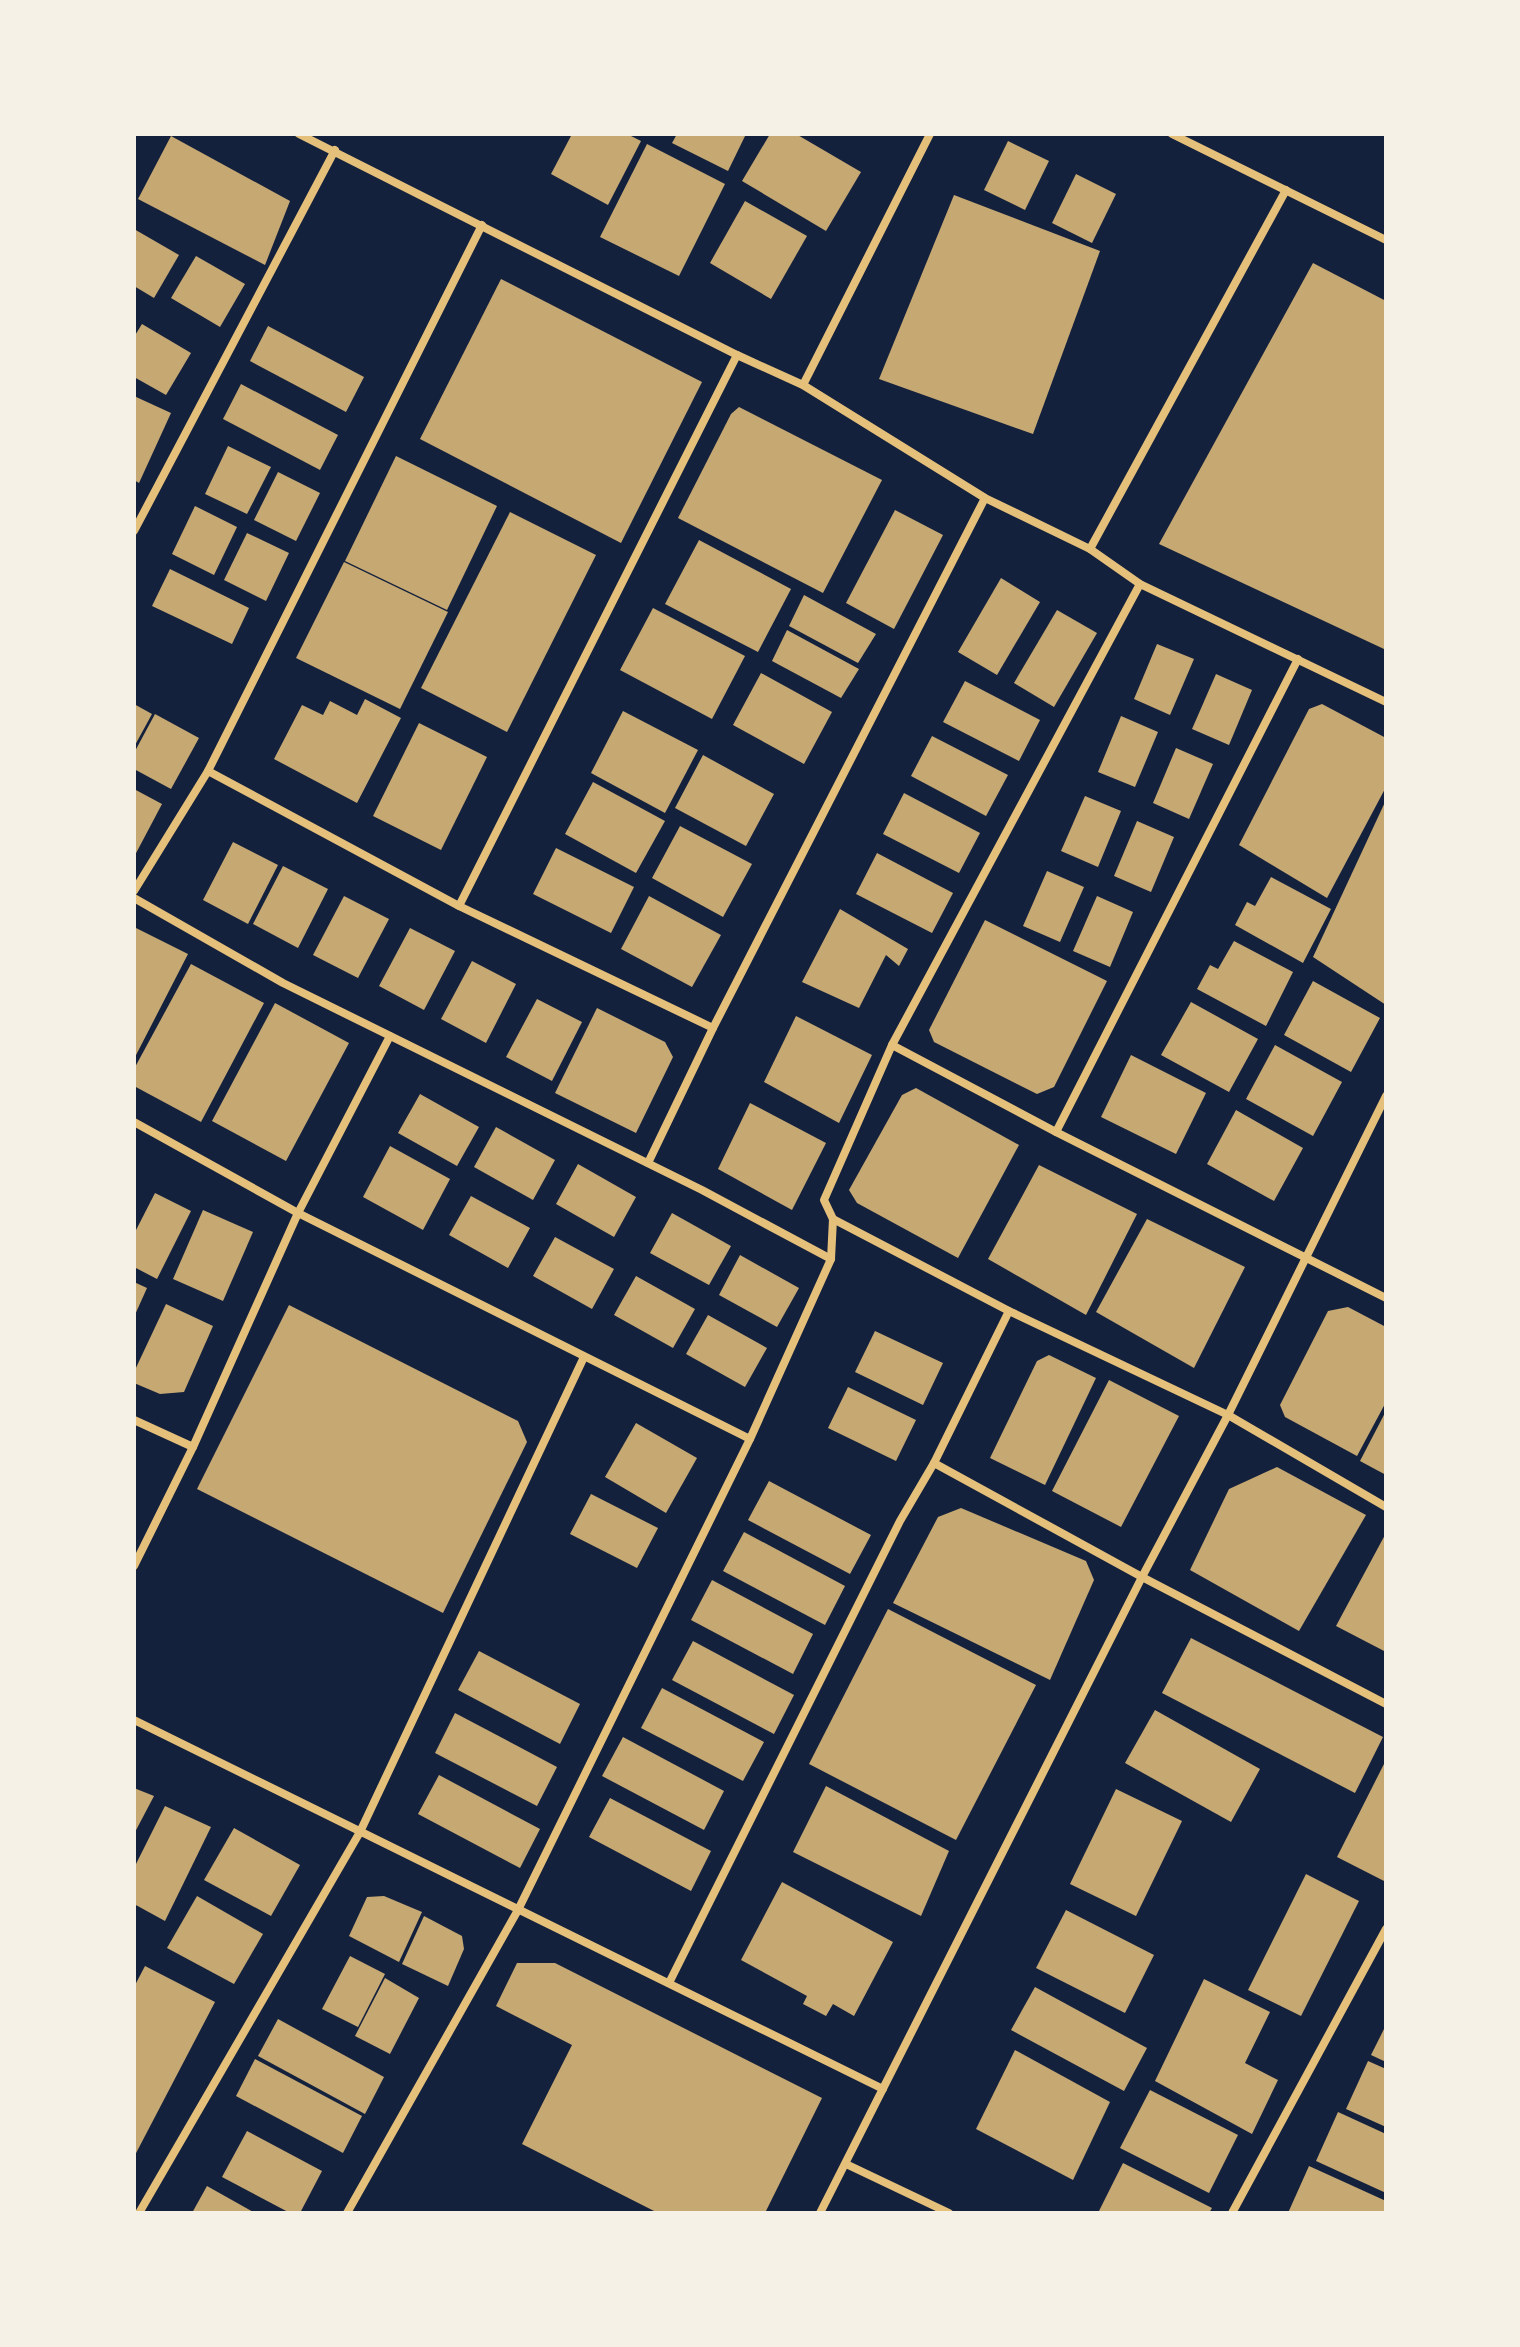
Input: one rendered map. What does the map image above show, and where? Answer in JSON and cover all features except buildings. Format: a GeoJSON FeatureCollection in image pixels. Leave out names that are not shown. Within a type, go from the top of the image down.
{"type":"FeatureCollection","features":[{"type":"Feature","properties":{"kind":"street"},"geometry":{"type":"LineString","coordinates":[[299,134],[737,355],[803,385],[985,498],[1090,549],[1140,584],[1386,702]]}},
{"type":"Feature","properties":{"kind":"street"},"geometry":{"type":"LineString","coordinates":[[1172,134],[1386,240]]}},
{"type":"Feature","properties":{"kind":"street"},"geometry":{"type":"LineString","coordinates":[[803,385],[929,135]]}},
{"type":"Feature","properties":{"kind":"street"},"geometry":{"type":"LineString","coordinates":[[134,531],[335,150]]}},
{"type":"Feature","properties":{"kind":"street"},"geometry":{"type":"LineString","coordinates":[[1090,549],[1286,190]]}},
{"type":"Feature","properties":{"kind":"street"},"geometry":{"type":"LineString","coordinates":[[134,891],[208,771],[482,225]]}},
{"type":"Feature","properties":{"kind":"street"},"geometry":{"type":"LineString","coordinates":[[459,906],[737,355]]}},
{"type":"Feature","properties":{"kind":"street"},"geometry":{"type":"LineString","coordinates":[[648,1163],[713,1028],[985,498]]}},
{"type":"Feature","properties":{"kind":"street"},"geometry":{"type":"LineString","coordinates":[[347,2213],[518,1910],[750,1439],[831,1259],[833,1219],[824,1200],[892,1045],[1140,584]]}},
{"type":"Feature","properties":{"kind":"street"},"geometry":{"type":"LineString","coordinates":[[1056,1132],[1298,659]]}},
{"type":"Feature","properties":{"kind":"street"},"geometry":{"type":"LineString","coordinates":[[208,771],[459,906],[713,1028]]}},
{"type":"Feature","properties":{"kind":"street"},"geometry":{"type":"LineString","coordinates":[[134,898],[283,983],[648,1163],[831,1259]]}},
{"type":"Feature","properties":{"kind":"street"},"geometry":{"type":"LineString","coordinates":[[134,1566],[193,1447],[298,1213],[390,1036]]}},
{"type":"Feature","properties":{"kind":"street"},"geometry":{"type":"LineString","coordinates":[[892,1045],[1056,1132],[1386,1298]]}},
{"type":"Feature","properties":{"kind":"street"},"geometry":{"type":"LineString","coordinates":[[820,2213],[1142,1577],[1228,1415],[1303,1258],[1386,1096]]}},
{"type":"Feature","properties":{"kind":"street"},"geometry":{"type":"LineString","coordinates":[[134,1122],[298,1213],[750,1439]]}},
{"type":"Feature","properties":{"kind":"street"},"geometry":{"type":"LineString","coordinates":[[833,1219],[1009,1311],[1228,1415],[1386,1507]]}},
{"type":"Feature","properties":{"kind":"street"},"geometry":{"type":"LineString","coordinates":[[669,1983],[900,1521],[934,1463],[1009,1311]]}},
{"type":"Feature","properties":{"kind":"street"},"geometry":{"type":"LineString","coordinates":[[139,2213],[360,1832],[584,1357]]}},
{"type":"Feature","properties":{"kind":"street"},"geometry":{"type":"LineString","coordinates":[[134,1420],[193,1447]]}},
{"type":"Feature","properties":{"kind":"street"},"geometry":{"type":"LineString","coordinates":[[934,1463],[1142,1577],[1386,1704]]}},
{"type":"Feature","properties":{"kind":"street"},"geometry":{"type":"LineString","coordinates":[[134,1720],[883,2089]]}},
{"type":"Feature","properties":{"kind":"street"},"geometry":{"type":"LineString","coordinates":[[1232,2213],[1386,1929]]}},
{"type":"Feature","properties":{"kind":"street"},"geometry":{"type":"LineString","coordinates":[[846,2164],[949,2213]]}}]}
